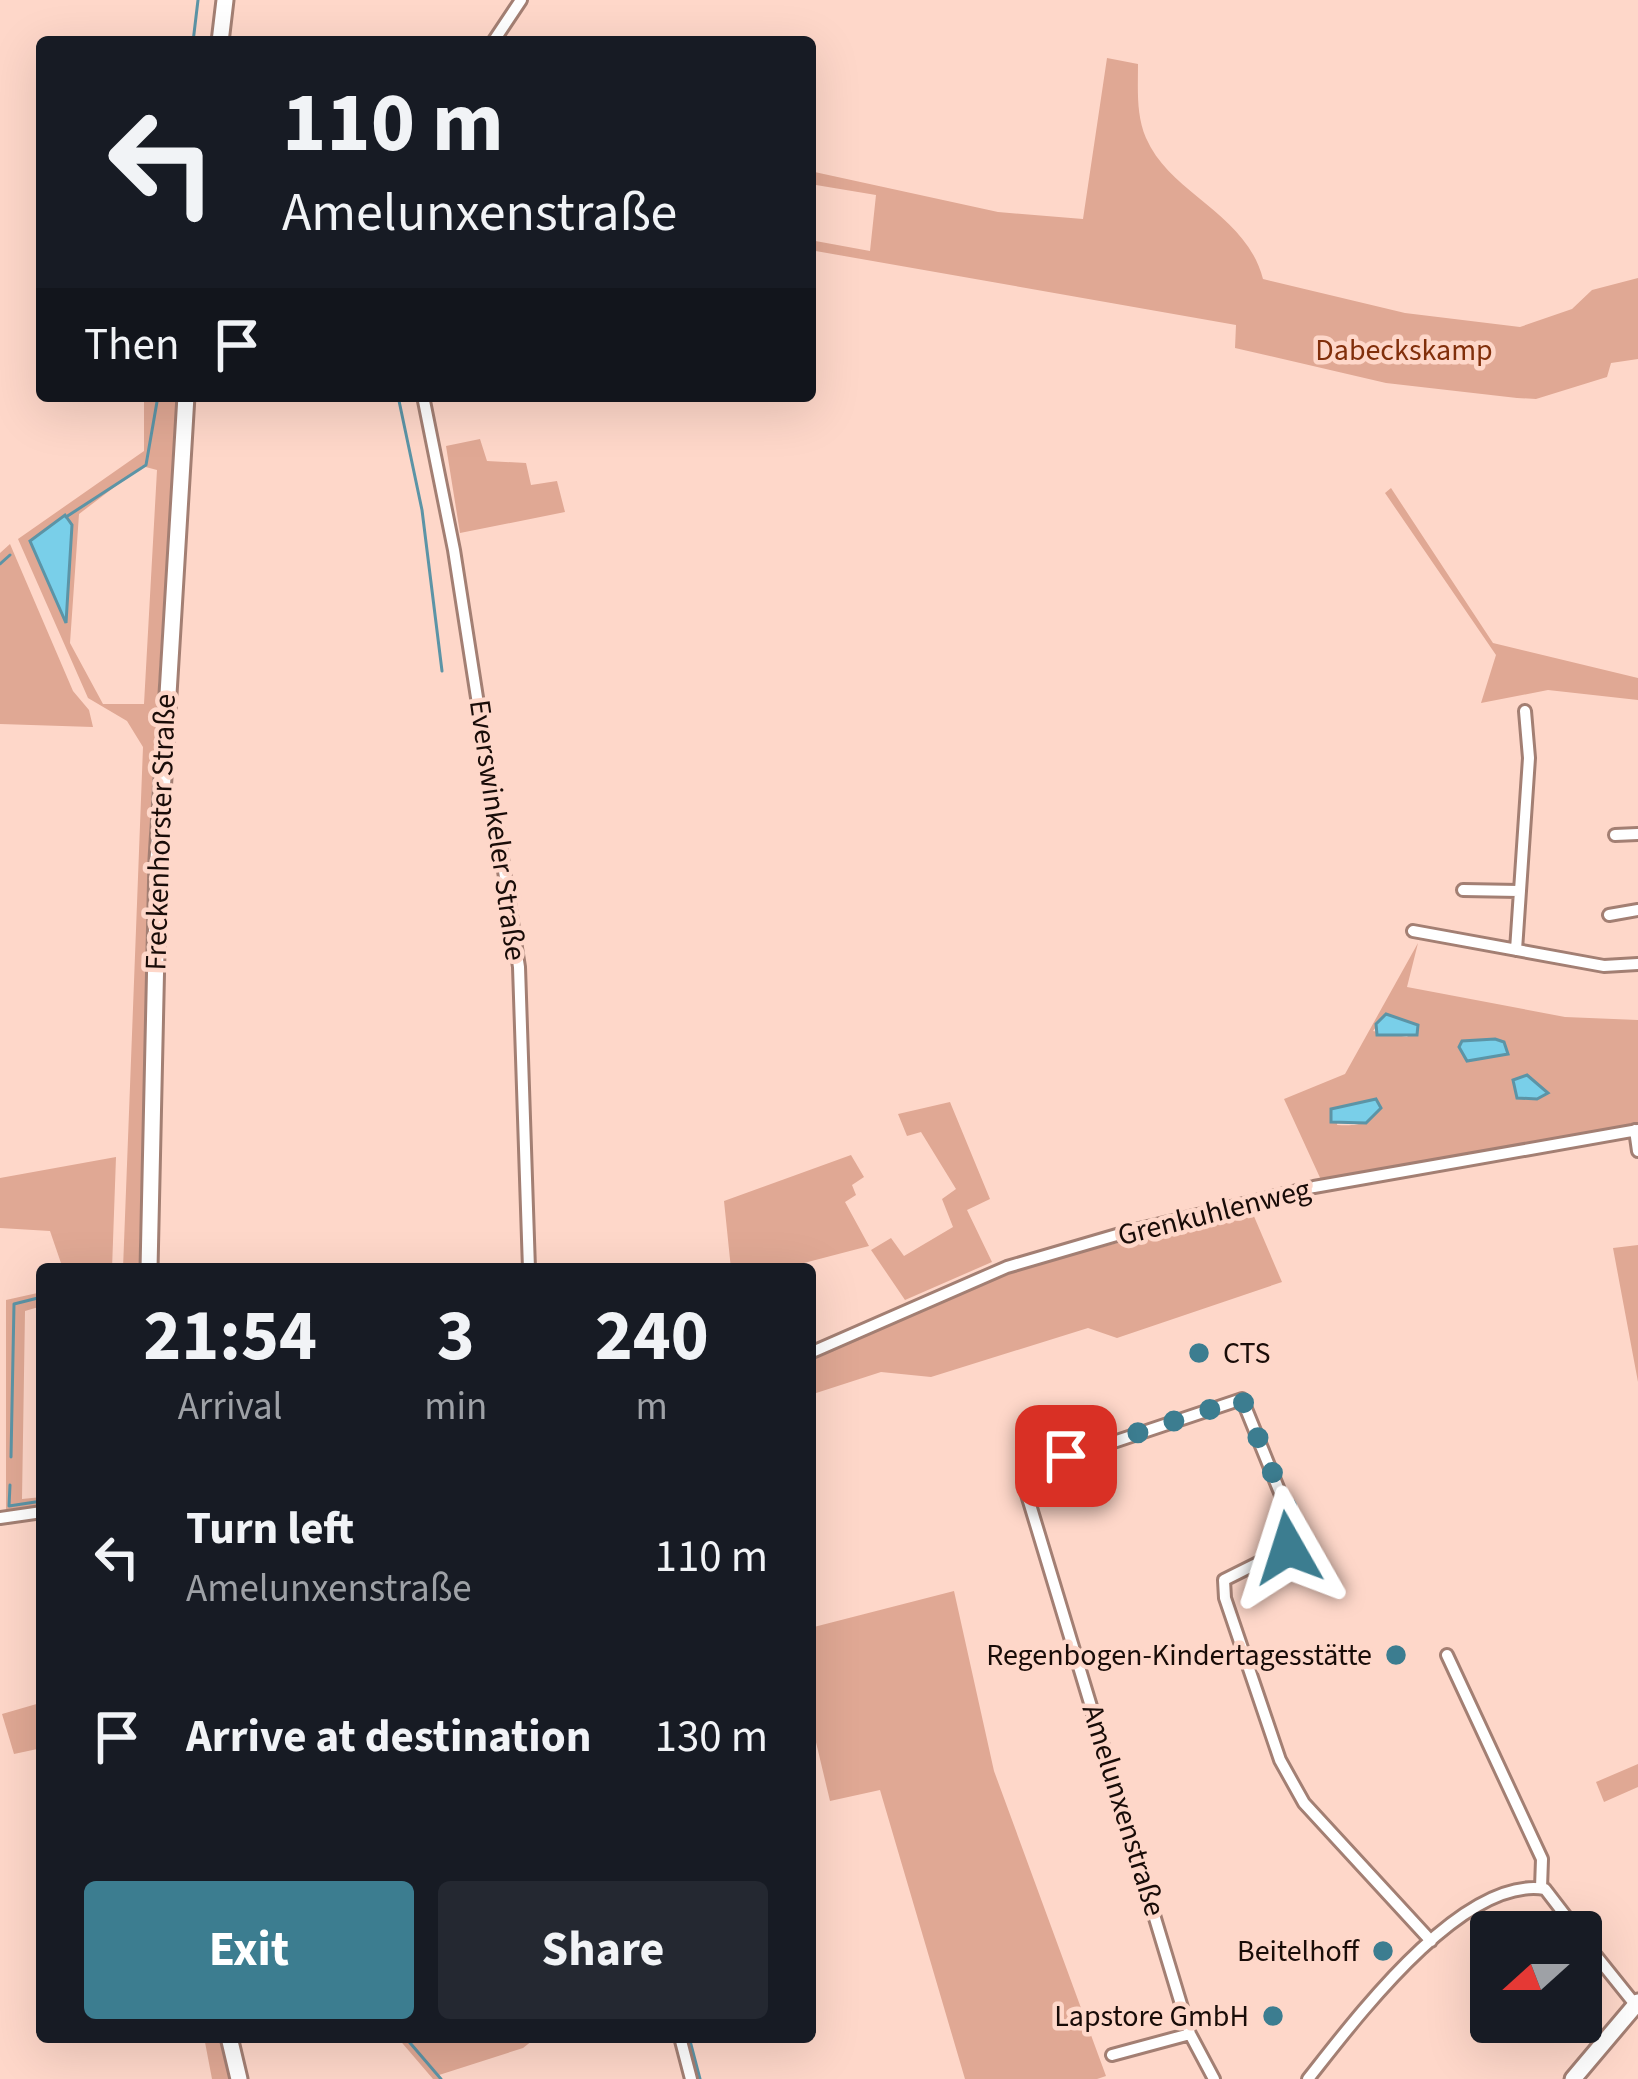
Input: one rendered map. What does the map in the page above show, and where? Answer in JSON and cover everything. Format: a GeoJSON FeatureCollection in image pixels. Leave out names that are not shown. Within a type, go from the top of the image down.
{"type":"FeatureCollection","features":[{"type":"Feature","properties":{"kind":"main road"},"geometry":{"type":"LineString","coordinates":[[221,36],[225,0]]}},
{"type":"Feature","properties":{"kind":"main road","name":"Freckenhorster Straße"},"geometry":{"type":"LineString","coordinates":[[149,1263],[158,860],[186,402]]}},
{"type":"Feature","properties":{"kind":"main road"},"geometry":{"type":"LineString","coordinates":[[1574,2079],[1637,2005]]}},
{"type":"Feature","properties":{"kind":"main road"},"geometry":{"type":"LineString","coordinates":[[230,2043],[239,2079]]}},
{"type":"Feature","properties":{"kind":"street"},"geometry":{"type":"LineString","coordinates":[[497,36],[521,0]]}},
{"type":"Feature","properties":{"kind":"street","name":"Everswinkeler Straße"},"geometry":{"type":"LineString","coordinates":[[424,402],[474,666],[519,967],[529,1263]]}},
{"type":"Feature","properties":{"kind":"street"},"geometry":{"type":"LineString","coordinates":[[1516,950],[1529,758],[1526,711]]}},
{"type":"Feature","properties":{"kind":"street"},"geometry":{"type":"LineString","coordinates":[[1616,835],[1638,834]]}},
{"type":"Feature","properties":{"kind":"street"},"geometry":{"type":"LineString","coordinates":[[1462,890],[1519,891]]}},
{"type":"Feature","properties":{"kind":"street"},"geometry":{"type":"LineString","coordinates":[[1609,915],[1638,910]]}},
{"type":"Feature","properties":{"kind":"street"},"geometry":{"type":"LineString","coordinates":[[1413,931],[1604,966],[1638,964]]}},
{"type":"Feature","properties":{"kind":"street","name":"Grenkuhlenweg"},"geometry":{"type":"LineString","coordinates":[[816,1350],[1007,1267],[1314,1186],[1637,1130],[1638,1150]]}},
{"type":"Feature","properties":{"kind":"street","name":"Amelunxenstraße"},"geometry":{"type":"LineString","coordinates":[[1214,2079],[1190,2034],[1025,1488],[1025,1476],[1039,1466],[1242,1399],[1297,1532],[1288,1548],[1224,1580],[1225,1598],[1280,1760],[1304,1803],[1431,1941]]}},
{"type":"Feature","properties":{"kind":"street"},"geometry":{"type":"LineString","coordinates":[[0,1518],[36,1513]]}},
{"type":"Feature","properties":{"kind":"street"},"geometry":{"type":"LineString","coordinates":[[1448,1655],[1542,1859],[1541,1888],[1560,1911]]}},
{"type":"Feature","properties":{"kind":"street"},"geometry":{"type":"LineString","coordinates":[[1308,2079],[1393,1972],[1431,1941],[1526,1886],[1541,1888]]}},
{"type":"Feature","properties":{"kind":"street"},"geometry":{"type":"LineString","coordinates":[[1602,1962],[1637,2005]]}},
{"type":"Feature","properties":{"kind":"street"},"geometry":{"type":"LineString","coordinates":[[1112,2055],[1190,2034]]}},
{"type":"Feature","properties":{"kind":"street"},"geometry":{"type":"LineString","coordinates":[[682,2043],[691,2079]]}},
{"type":"Feature","properties":{"kind":"green space","name":"Dabeckskamp"},"geometry":{"type":"Polygon","coordinates":[[[1107,58],[1138,64],[1139,111],[1146,138],[1172,175],[1241,237],[1263,279],[1405,313],[1520,327],[1572,309],[1592,290],[1638,278],[1638,359],[1611,363],[1607,377],[1536,399],[1386,383],[1235,348],[1236,325],[816,251],[816,241],[870,251],[876,195],[816,185],[816,172],[998,212],[1083,219],[1107,58]]]}},
{"type":"Feature","properties":{"kind":"green space"},"geometry":{"type":"Polygon","coordinates":[[[144,402],[177,402],[150,817],[139,1263],[123,1263],[143,747],[127,721],[88,698],[18,539],[144,451],[144,402]],[[142,466],[79,514],[70,643],[103,704],[144,704],[157,470],[142,466]]]}},
{"type":"Feature","properties":{"kind":"green space"},"geometry":{"type":"Polygon","coordinates":[[[480,439],[487,461],[526,463],[531,485],[557,481],[565,512],[460,533],[446,446],[480,439]]]}},
{"type":"Feature","properties":{"kind":"green space"},"geometry":{"type":"Polygon","coordinates":[[[1391,488],[1493,643],[1638,678],[1638,700],[1548,690],[1481,703],[1496,655],[1385,493],[1391,488]]]}},
{"type":"Feature","properties":{"kind":"green space"},"geometry":{"type":"Polygon","coordinates":[[[10,544],[93,727],[0,724],[0,553],[10,544]]]}},
{"type":"Feature","properties":{"kind":"green space"},"geometry":{"type":"Polygon","coordinates":[[[1418,943],[1407,987],[1565,1017],[1638,1020],[1638,1125],[1322,1182],[1284,1099],[1345,1074],[1418,943]],[[1386,1014],[1373,1031],[1407,1037],[1418,1025],[1386,1014]],[[1376,1099],[1340,1107],[1337,1125],[1367,1121],[1381,1107],[1376,1099]]]}},
{"type":"Feature","properties":{"kind":"green space"},"geometry":{"type":"Polygon","coordinates":[[[950,1102],[990,1199],[967,1210],[992,1262],[905,1300],[871,1250],[891,1238],[904,1256],[953,1227],[942,1199],[956,1189],[921,1132],[907,1136],[898,1114],[950,1102]]]}},
{"type":"Feature","properties":{"kind":"green space"},"geometry":{"type":"Polygon","coordinates":[[[851,1155],[864,1177],[852,1185],[856,1195],[845,1202],[869,1246],[804,1263],[730,1263],[724,1201],[851,1155]]]}},
{"type":"Feature","properties":{"kind":"green space"},"geometry":{"type":"Polygon","coordinates":[[[116,1157],[112,1263],[61,1263],[50,1231],[0,1228],[0,1178],[116,1157]]]}},
{"type":"Feature","properties":{"kind":"green space"},"geometry":{"type":"Polygon","coordinates":[[[1250,1207],[1282,1282],[1117,1338],[1088,1328],[931,1377],[881,1372],[816,1393],[816,1354],[1007,1273],[1250,1207]]]}},
{"type":"Feature","properties":{"kind":"green space"},"geometry":{"type":"Polygon","coordinates":[[[1638,1245],[1638,1382],[1613,1248],[1638,1245]]]}},
{"type":"Feature","properties":{"kind":"green space"},"geometry":{"type":"Polygon","coordinates":[[[36,1293],[36,1308],[25,1311],[22,1499],[36,1498],[36,1508],[6,1513],[6,1300],[36,1293]]]}},
{"type":"Feature","properties":{"kind":"green space"},"geometry":{"type":"Polygon","coordinates":[[[954,1591],[994,1771],[1106,2076],[965,2079],[880,1790],[830,1801],[816,1742],[816,1626],[954,1591]]]}},
{"type":"Feature","properties":{"kind":"green space"},"geometry":{"type":"Polygon","coordinates":[[[36,1704],[36,1749],[14,1754],[2,1714],[36,1704]]]}},
{"type":"Feature","properties":{"kind":"green space"},"geometry":{"type":"Polygon","coordinates":[[[1638,1764],[1638,1787],[1604,1802],[1596,1782],[1638,1764]]]}},
{"type":"Feature","properties":{"kind":"green space"},"geometry":{"type":"Polygon","coordinates":[[[205,2043],[220,2043],[229,2079],[212,2079],[205,2043]]]}},
{"type":"Feature","properties":{"kind":"green space"},"geometry":{"type":"Polygon","coordinates":[[[402,2043],[529,2043],[439,2075],[441,2079],[433,2079],[402,2043]]]}},
{"type":"Feature","properties":{"kind":"water"},"geometry":{"type":"Polygon","coordinates":[[[65,515],[72,525],[66,623],[30,541],[65,515]]]}},
{"type":"Feature","properties":{"kind":"water"},"geometry":{"type":"Polygon","coordinates":[[[1386,1014],[1418,1025],[1417,1035],[1377,1035],[1376,1024],[1386,1014]]]}},
{"type":"Feature","properties":{"kind":"water"},"geometry":{"type":"Polygon","coordinates":[[[1462,1041],[1504,1042],[1508,1054],[1467,1061],[1459,1047],[1462,1041]]]}},
{"type":"Feature","properties":{"kind":"water"},"geometry":{"type":"Polygon","coordinates":[[[1527,1075],[1548,1093],[1537,1099],[1517,1098],[1513,1080],[1527,1075]]]}},
{"type":"Feature","properties":{"kind":"water"},"geometry":{"type":"Polygon","coordinates":[[[1376,1099],[1381,1108],[1366,1123],[1331,1122],[1331,1109],[1376,1099]]]}},
{"type":"Feature","properties":{"kind":"waterway"},"geometry":{"type":"LineString","coordinates":[[194,36],[198,0]]}},
{"type":"Feature","properties":{"kind":"waterway"},"geometry":{"type":"LineString","coordinates":[[66,517],[146,465],[157,402]]}},
{"type":"Feature","properties":{"kind":"waterway"},"geometry":{"type":"LineString","coordinates":[[399,402],[422,510],[442,671]]}},
{"type":"Feature","properties":{"kind":"waterway"},"geometry":{"type":"LineString","coordinates":[[0,564],[10,555]]}},
{"type":"Feature","properties":{"kind":"waterway"},"geometry":{"type":"LineString","coordinates":[[11,1457],[14,1304],[36,1298]]}},
{"type":"Feature","properties":{"kind":"waterway"},"geometry":{"type":"LineString","coordinates":[[10,1485],[9,1506],[36,1502]]}},
{"type":"Feature","properties":{"kind":"waterway"},"geometry":{"type":"LineString","coordinates":[[410,2043],[441,2079]]}},
{"type":"Feature","properties":{"kind":"waterway"},"geometry":{"type":"LineString","coordinates":[[691,2043],[700,2079]]}},
{"type":"Feature","properties":{"kind":"place","name":"CTS"},"geometry":{"type":"Point","coordinates":[1199,1353]}},
{"type":"Feature","properties":{"kind":"place","name":"Regenbogen-Kindertagesstätte"},"geometry":{"type":"Point","coordinates":[1396,1655]}},
{"type":"Feature","properties":{"kind":"place","name":"Beitelhoff"},"geometry":{"type":"Point","coordinates":[1383,1951]}},
{"type":"Feature","properties":{"kind":"place","name":"Lapstore GmbH"},"geometry":{"type":"Point","coordinates":[1273,2016]}},
{"type":"Feature","properties":{"kind":"route"},"geometry":{"type":"LineString","coordinates":[[1066,1456],[1242,1399],[1297,1532],[1288,1548]]}}]}
